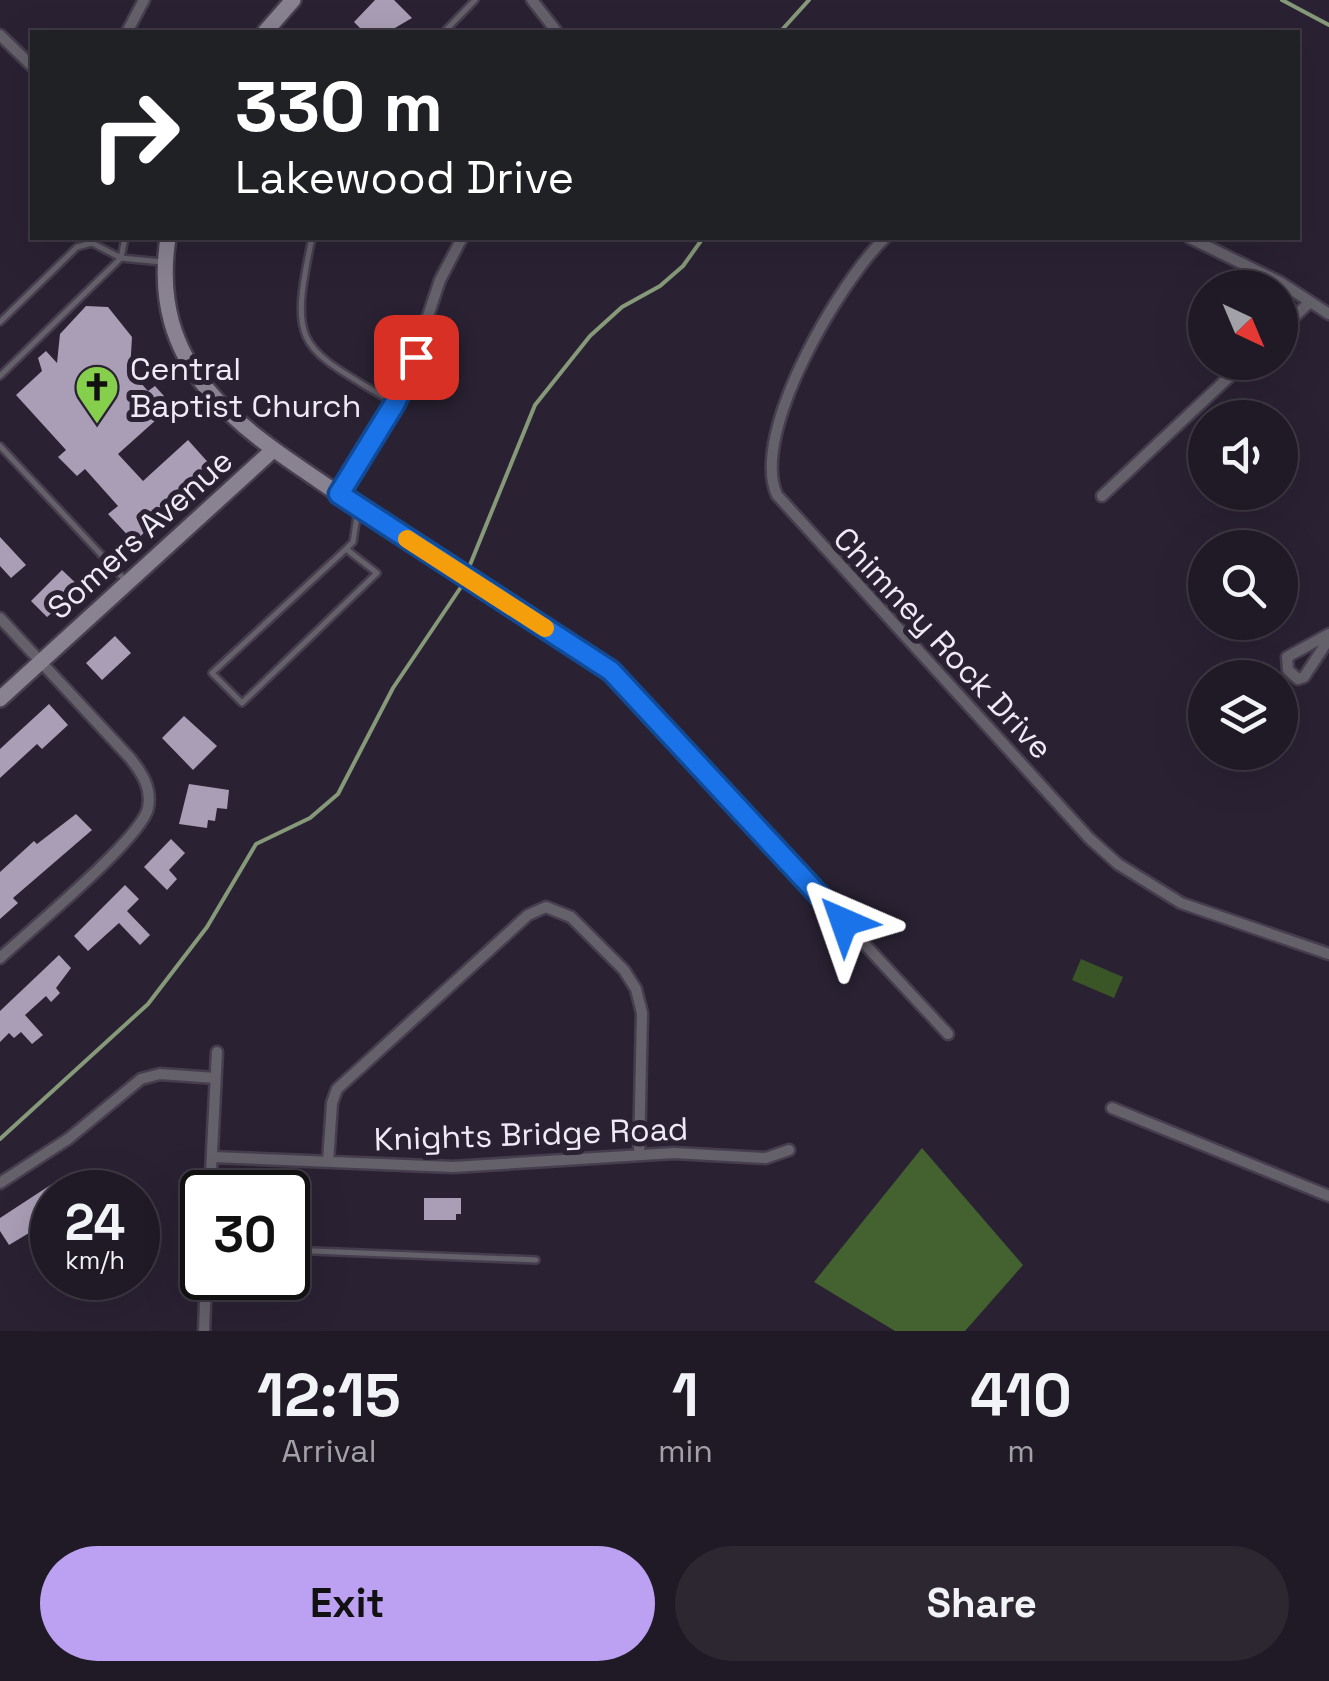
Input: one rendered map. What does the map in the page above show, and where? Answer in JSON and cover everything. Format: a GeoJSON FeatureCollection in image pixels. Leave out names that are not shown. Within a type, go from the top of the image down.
{"type":"FeatureCollection","features":[{"type":"Feature","properties":{"kind":"street"},"geometry":{"type":"LineString","coordinates":[[127,30],[144,0]]}},
{"type":"Feature","properties":{"kind":"street"},"geometry":{"type":"LineString","coordinates":[[267,30],[293,0]]}},
{"type":"Feature","properties":{"kind":"street"},"geometry":{"type":"LineString","coordinates":[[532,0],[555,30]]}},
{"type":"Feature","properties":{"kind":"street"},"geometry":{"type":"LineString","coordinates":[[0,35],[30,64]]}},
{"type":"Feature","properties":{"kind":"street"},"geometry":{"type":"LineString","coordinates":[[168,240],[165,262],[174,330],[199,382],[224,412],[358,507],[611,671],[948,1034]]}},
{"type":"Feature","properties":{"kind":"street"},"geometry":{"type":"LineString","coordinates":[[339,494],[395,403],[416,357],[440,280],[461,240]]}},
{"type":"Feature","properties":{"kind":"street","name":"Chimney Rock Drive"},"geometry":{"type":"LineString","coordinates":[[884,240],[850,275],[834,299],[773,435],[768,460],[777,495],[1088,838],[1118,864],[1181,903],[1329,954]]}},
{"type":"Feature","properties":{"kind":"street"},"geometry":{"type":"LineString","coordinates":[[1194,240],[1280,282],[1329,314]]}},
{"type":"Feature","properties":{"kind":"street"},"geometry":{"type":"LineString","coordinates":[[1298,313],[1310,302]]}},
{"type":"Feature","properties":{"kind":"street"},"geometry":{"type":"LineString","coordinates":[[1102,496],[1226,380]]}},
{"type":"Feature","properties":{"kind":"street","name":"Somers Avenue"},"geometry":{"type":"LineString","coordinates":[[0,698],[273,450]]}},
{"type":"Feature","properties":{"kind":"street"},"geometry":{"type":"LineString","coordinates":[[0,618],[141,771],[149,804],[131,836],[0,958]]}},
{"type":"Feature","properties":{"kind":"street"},"geometry":{"type":"LineString","coordinates":[[1329,636],[1304,677],[1298,679],[1288,670],[1286,657],[1292,651],[1329,636]]}},
{"type":"Feature","properties":{"kind":"street"},"geometry":{"type":"LineString","coordinates":[[328,1162],[332,1104],[338,1089],[528,915],[546,907],[571,917],[624,970],[636,989],[642,1013],[639,1155]]}},
{"type":"Feature","properties":{"kind":"street"},"geometry":{"type":"LineString","coordinates":[[211,1170],[217,1052]]}},
{"type":"Feature","properties":{"kind":"street"},"geometry":{"type":"LineString","coordinates":[[0,1183],[68,1140],[141,1078],[160,1074],[215,1078]]}},
{"type":"Feature","properties":{"kind":"street"},"geometry":{"type":"LineString","coordinates":[[1112,1108],[1329,1196]]}},
{"type":"Feature","properties":{"kind":"street","name":"Knights Bridge Road"},"geometry":{"type":"LineString","coordinates":[[212,1157],[460,1167],[639,1155],[766,1158],[789,1150]]}},
{"type":"Feature","properties":{"kind":"street"},"geometry":{"type":"LineString","coordinates":[[204,1331],[205,1300]]}},
{"type":"Feature","properties":{"kind":"lane"},"geometry":{"type":"LineString","coordinates":[[446,30],[476,0]]}},
{"type":"Feature","properties":{"kind":"lane"},"geometry":{"type":"LineString","coordinates":[[0,322],[77,247],[92,240],[121,258],[165,262]]}},
{"type":"Feature","properties":{"kind":"lane"},"geometry":{"type":"LineString","coordinates":[[0,376],[121,258],[125,240]]}},
{"type":"Feature","properties":{"kind":"lane"},"geometry":{"type":"LineString","coordinates":[[312,240],[301,316],[306,340],[323,360],[395,403]]}},
{"type":"Feature","properties":{"kind":"lane"},"geometry":{"type":"LineString","coordinates":[[0,446],[129,583]]}},
{"type":"Feature","properties":{"kind":"lane"},"geometry":{"type":"LineString","coordinates":[[346,548],[377,573],[242,702],[212,673],[346,548],[353,542],[358,507]]}},
{"type":"Feature","properties":{"kind":"lane"},"geometry":{"type":"LineString","coordinates":[[310,1251],[536,1260]]}},
{"type":"Feature","properties":{"kind":"green space"},"geometry":{"type":"Polygon","coordinates":[[[1081,959],[1123,977],[1114,998],[1072,980],[1081,959]]]}},
{"type":"Feature","properties":{"kind":"green space"},"geometry":{"type":"Polygon","coordinates":[[[922,1148],[1023,1265],[965,1331],[895,1331],[814,1282],[922,1148]]]}},
{"type":"Feature","properties":{"kind":"building"},"geometry":{"type":"Polygon","coordinates":[[[375,0],[394,0],[412,18],[391,30],[362,30],[354,22],[375,0]]]}},
{"type":"Feature","properties":{"kind":"building","name":"Central Baptist Church"},"geometry":{"type":"Polygon","coordinates":[[[86,306],[108,307],[132,337],[130,371],[148,391],[155,386],[164,396],[158,402],[166,411],[118,454],[143,481],[188,440],[214,469],[134,542],[108,514],[118,506],[85,469],[77,476],[58,457],[66,450],[16,395],[42,371],[38,358],[46,351],[57,363],[60,334],[86,306]]]}},
{"type":"Feature","properties":{"kind":"building"},"geometry":{"type":"Polygon","coordinates":[[[0,537],[26,565],[11,578],[0,566],[0,537]]]}},
{"type":"Feature","properties":{"kind":"building"},"geometry":{"type":"Polygon","coordinates":[[[62,570],[81,588],[47,617],[31,601],[62,570]]]}},
{"type":"Feature","properties":{"kind":"building"},"geometry":{"type":"Polygon","coordinates":[[[115,636],[131,653],[102,680],[86,663],[115,636]]]}},
{"type":"Feature","properties":{"kind":"building"},"geometry":{"type":"Polygon","coordinates":[[[49,704],[68,725],[42,749],[37,744],[0,778],[0,749],[49,704]]]}},
{"type":"Feature","properties":{"kind":"building"},"geometry":{"type":"Polygon","coordinates":[[[184,716],[217,746],[193,770],[162,738],[184,716]]]}},
{"type":"Feature","properties":{"kind":"building"},"geometry":{"type":"Polygon","coordinates":[[[189,784],[229,790],[227,809],[217,808],[215,821],[208,820],[207,828],[179,824],[189,784]]]}},
{"type":"Feature","properties":{"kind":"building"},"geometry":{"type":"Polygon","coordinates":[[[76,814],[92,830],[13,898],[18,903],[0,919],[0,872],[34,841],[37,844],[76,814]]]}},
{"type":"Feature","properties":{"kind":"building"},"geometry":{"type":"Polygon","coordinates":[[[171,839],[185,853],[169,870],[177,879],[167,890],[144,867],[171,839]]]}},
{"type":"Feature","properties":{"kind":"building"},"geometry":{"type":"Polygon","coordinates":[[[125,885],[139,899],[127,911],[150,935],[140,945],[119,923],[88,951],[74,936],[125,885]]]}},
{"type":"Feature","properties":{"kind":"building"},"geometry":{"type":"Polygon","coordinates":[[[59,955],[71,968],[56,988],[60,993],[51,1002],[46,996],[25,1015],[43,1035],[32,1044],[21,1032],[14,1038],[9,1033],[0,1042],[0,1011],[59,955]]]}},
{"type":"Feature","properties":{"kind":"building"},"geometry":{"type":"Polygon","coordinates":[[[30,1198],[30,1232],[9,1245],[0,1231],[0,1218],[30,1198]]]}},
{"type":"Feature","properties":{"kind":"building"},"geometry":{"type":"Polygon","coordinates":[[[424,1198],[461,1198],[461,1214],[456,1214],[456,1220],[424,1220],[424,1198]]]}},
{"type":"Feature","properties":{"kind":"waterway"},"geometry":{"type":"LineString","coordinates":[[782,30],[809,0]]}},
{"type":"Feature","properties":{"kind":"waterway"},"geometry":{"type":"LineString","coordinates":[[1282,0],[1329,25]]}},
{"type":"Feature","properties":{"kind":"waterway"},"geometry":{"type":"LineString","coordinates":[[0,1139],[148,1004],[207,927],[256,844],[310,818],[338,794],[393,688],[461,587],[535,405],[590,336],[622,307],[660,286],[683,266],[702,240]]}},
{"type":"Feature","properties":{"kind":"slow traffic"},"geometry":{"type":"LineString","coordinates":[[407,539],[545,628]]}},
{"type":"Feature","properties":{"kind":"place","name":"Central Baptist Church"},"geometry":{"type":"Point","coordinates":[97,425]}},
{"type":"Feature","properties":{"kind":"route"},"geometry":{"type":"LineString","coordinates":[[416,357],[395,403],[339,494],[611,671],[844,922]]}}]}
